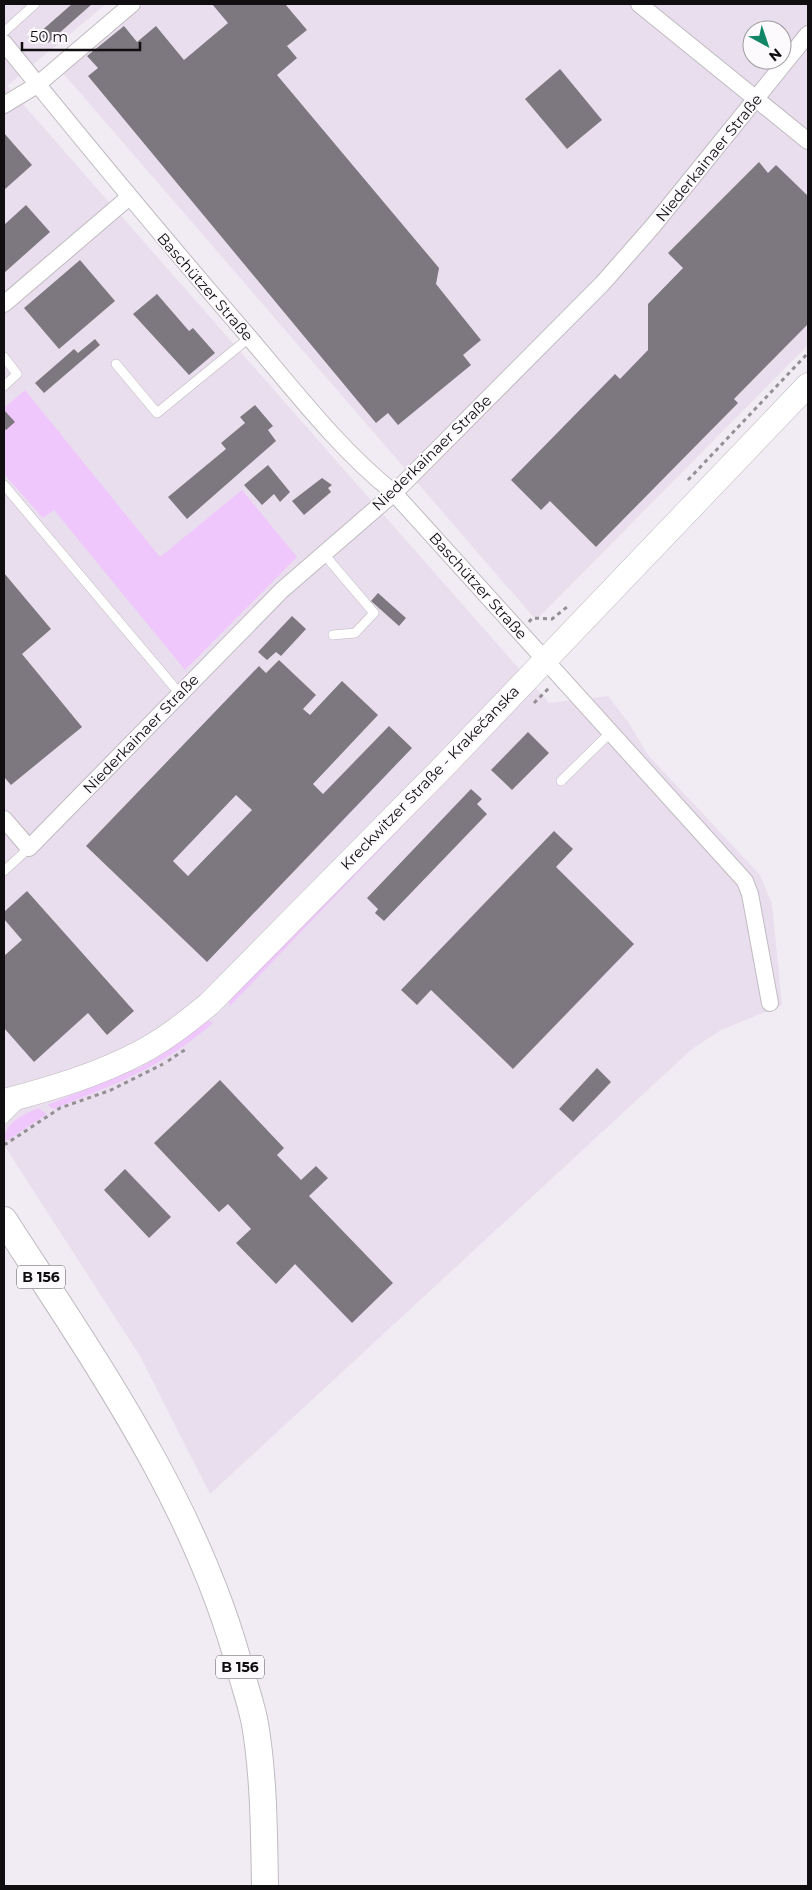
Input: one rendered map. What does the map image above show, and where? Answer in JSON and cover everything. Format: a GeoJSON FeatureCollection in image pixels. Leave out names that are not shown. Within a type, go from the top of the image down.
{"type":"FeatureCollection","features":[{"type":"Feature","properties":{"kind":"main road","name":"B 156"},"geometry":{"type":"LineString","coordinates":[[4,1220],[105,1376],[157,1463],[200,1550],[230,1629],[255,1724],[264,1821],[265,1886]]}},
{"type":"Feature","properties":{"kind":"street"},"geometry":{"type":"LineString","coordinates":[[4,105],[37,85],[132,4]]}},
{"type":"Feature","properties":{"kind":"street"},"geometry":{"type":"LineString","coordinates":[[639,4],[808,140]]}},
{"type":"Feature","properties":{"kind":"street","name":"Niederkainaer Straße"},"geometry":{"type":"LineString","coordinates":[[30,848],[282,590],[394,493],[602,284],[654,226],[808,34]]}},
{"type":"Feature","properties":{"kind":"street","name":"Baschützer Straße"},"geometry":{"type":"LineString","coordinates":[[4,44],[128,198],[365,470],[394,493],[745,881],[750,894],[770,1003]]}},
{"type":"Feature","properties":{"kind":"street"},"geometry":{"type":"LineString","coordinates":[[4,304],[128,198]]}},
{"type":"Feature","properties":{"kind":"street","name":"Kreckwitzer Straße - Krakečanska"},"geometry":{"type":"LineString","coordinates":[[4,1101],[84,1076],[140,1052],[178,1029],[210,1004],[449,760],[544,658],[808,385]]}},
{"type":"Feature","properties":{"kind":"street"},"geometry":{"type":"LineString","coordinates":[[4,819],[30,848]]}},
{"type":"Feature","properties":{"kind":"lane"},"geometry":{"type":"LineString","coordinates":[[4,32],[35,4]]}},
{"type":"Feature","properties":{"kind":"lane"},"geometry":{"type":"LineString","coordinates":[[116,364],[157,413],[250,338]]}},
{"type":"Feature","properties":{"kind":"lane"},"geometry":{"type":"LineString","coordinates":[[4,357],[18,374],[4,386]]}},
{"type":"Feature","properties":{"kind":"lane"},"geometry":{"type":"LineString","coordinates":[[4,485],[180,694]]}},
{"type":"Feature","properties":{"kind":"lane"},"geometry":{"type":"LineString","coordinates":[[323,553],[374,613],[355,633],[333,635]]}},
{"type":"Feature","properties":{"kind":"lane"},"geometry":{"type":"LineString","coordinates":[[561,781],[611,732]]}},
{"type":"Feature","properties":{"kind":"lane"},"geometry":{"type":"LineString","coordinates":[[4,871],[30,848]]}},
{"type":"Feature","properties":{"kind":"lane"},"geometry":{"type":"LineString","coordinates":[[4,1119],[33,1093]]}},
{"type":"Feature","properties":{"kind":"path"},"geometry":{"type":"LineString","coordinates":[[684,484],[808,353]]}},
{"type":"Feature","properties":{"kind":"path"},"geometry":{"type":"LineString","coordinates":[[520,632],[532,618],[552,619],[568,607]]}},
{"type":"Feature","properties":{"kind":"shaded area"},"geometry":{"type":"Polygon","coordinates":[[[4,4],[106,4],[7,86],[549,703],[608,696],[628,722],[648,755],[760,875],[772,904],[782,1005],[721,1030],[692,1049],[210,1494],[140,1356],[4,1145],[4,4]]]}},
{"type":"Feature","properties":{"kind":"shaded area"},"geometry":{"type":"Polygon","coordinates":[[[144,4],[808,4],[808,345],[536,620],[63,73],[144,4]]]}},
{"type":"Feature","properties":{"kind":"shaded area"},"geometry":{"type":"Polygon","coordinates":[[[25,390],[160,557],[242,490],[297,557],[185,670],[54,510],[43,518],[4,474],[4,408],[25,390]]]}},
{"type":"Feature","properties":{"kind":"shaded area"},"geometry":{"type":"Polygon","coordinates":[[[420,805],[420,808],[230,1006],[228,1000],[420,805]]]}},
{"type":"Feature","properties":{"kind":"shaded area"},"geometry":{"type":"Polygon","coordinates":[[[207,1020],[213,1023],[194,1039],[156,1064],[54,1109],[47,1105],[141,1067],[207,1020]]]}},
{"type":"Feature","properties":{"kind":"shaded area"},"geometry":{"type":"Polygon","coordinates":[[[38,1108],[47,1114],[8,1140],[4,1140],[7,1129],[11,1124],[21,1116],[38,1108]]]}},
{"type":"Feature","properties":{"kind":"building"},"geometry":{"type":"Polygon","coordinates":[[[72,4],[92,4],[48,43],[39,33],[72,4]]]}},
{"type":"Feature","properties":{"kind":"building"},"geometry":{"type":"Polygon","coordinates":[[[212,4],[285,4],[307,30],[287,46],[297,58],[277,75],[439,268],[436,284],[481,340],[463,355],[471,365],[398,425],[388,413],[376,423],[88,76],[98,68],[87,56],[124,26],[137,42],[156,26],[184,60],[228,23],[212,4]]]}},
{"type":"Feature","properties":{"kind":"building"},"geometry":{"type":"Polygon","coordinates":[[[560,69],[602,120],[567,149],[525,99],[560,69]]]}},
{"type":"Feature","properties":{"kind":"building"},"geometry":{"type":"Polygon","coordinates":[[[4,133],[32,165],[4,190],[4,133]]]}},
{"type":"Feature","properties":{"kind":"building"},"geometry":{"type":"Polygon","coordinates":[[[759,162],[768,173],[776,165],[808,196],[808,324],[734,399],[738,403],[596,547],[550,501],[541,510],[511,480],[615,374],[620,379],[648,350],[648,304],[683,268],[668,253],[759,162]]]}},
{"type":"Feature","properties":{"kind":"building"},"geometry":{"type":"Polygon","coordinates":[[[26,205],[50,232],[4,273],[4,225],[26,205]]]}},
{"type":"Feature","properties":{"kind":"building"},"geometry":{"type":"Polygon","coordinates":[[[80,260],[115,301],[59,349],[24,308],[80,260]]]}},
{"type":"Feature","properties":{"kind":"building"},"geometry":{"type":"Polygon","coordinates":[[[157,294],[189,331],[193,328],[215,353],[189,375],[133,314],[157,294]]]}},
{"type":"Feature","properties":{"kind":"building"},"geometry":{"type":"Polygon","coordinates":[[[95,339],[100,345],[44,393],[35,383],[74,349],[78,353],[95,339]]]}},
{"type":"Feature","properties":{"kind":"building"},"geometry":{"type":"Polygon","coordinates":[[[255,405],[273,426],[268,430],[276,441],[187,519],[168,497],[226,449],[221,443],[245,423],[240,417],[255,405]]]}},
{"type":"Feature","properties":{"kind":"building"},"geometry":{"type":"Polygon","coordinates":[[[4,410],[15,422],[6,430],[4,428],[4,410]]]}},
{"type":"Feature","properties":{"kind":"building"},"geometry":{"type":"Polygon","coordinates":[[[268,465],[290,492],[280,502],[274,494],[262,505],[244,485],[268,465]]]}},
{"type":"Feature","properties":{"kind":"building"},"geometry":{"type":"Polygon","coordinates":[[[322,478],[332,485],[328,488],[331,492],[304,515],[292,501],[322,478]]]}},
{"type":"Feature","properties":{"kind":"building"},"geometry":{"type":"Polygon","coordinates":[[[4,573],[51,629],[22,654],[82,727],[11,785],[4,777],[4,573]]]}},
{"type":"Feature","properties":{"kind":"building"},"geometry":{"type":"Polygon","coordinates":[[[378,593],[406,618],[399,626],[371,601],[378,593]]]}},
{"type":"Feature","properties":{"kind":"building"},"geometry":{"type":"Polygon","coordinates":[[[292,616],[306,629],[281,656],[276,652],[267,660],[258,652],[292,616]]]}},
{"type":"Feature","properties":{"kind":"building"},"geometry":{"type":"Polygon","coordinates":[[[279,660],[316,695],[303,709],[310,715],[342,681],[378,715],[313,784],[323,794],[389,726],[412,748],[207,962],[86,846],[259,666],[266,673],[279,660]],[[236,795],[173,861],[188,876],[252,810],[236,795]]]}},
{"type":"Feature","properties":{"kind":"building"},"geometry":{"type":"Polygon","coordinates":[[[528,732],[549,753],[512,790],[491,770],[528,732]]]}},
{"type":"Feature","properties":{"kind":"building"},"geometry":{"type":"Polygon","coordinates":[[[471,789],[482,799],[477,804],[487,814],[384,921],[375,913],[378,909],[367,898],[471,789]]]}},
{"type":"Feature","properties":{"kind":"building"},"geometry":{"type":"Polygon","coordinates":[[[554,831],[573,849],[556,867],[634,944],[513,1069],[431,990],[417,1005],[401,990],[554,831]]]}},
{"type":"Feature","properties":{"kind":"building"},"geometry":{"type":"Polygon","coordinates":[[[27,891],[134,1011],[107,1035],[88,1013],[34,1062],[4,1028],[4,956],[22,940],[4,919],[4,912],[27,891]]]}},
{"type":"Feature","properties":{"kind":"building"},"geometry":{"type":"Polygon","coordinates":[[[597,1068],[611,1082],[573,1122],[559,1109],[597,1068]]]}},
{"type":"Feature","properties":{"kind":"building"},"geometry":{"type":"Polygon","coordinates":[[[220,1080],[284,1148],[277,1155],[301,1180],[316,1166],[328,1178],[309,1196],[393,1283],[352,1323],[295,1264],[276,1284],[236,1243],[251,1229],[228,1204],[219,1212],[154,1143],[220,1080]]]}},
{"type":"Feature","properties":{"kind":"building"},"geometry":{"type":"Polygon","coordinates":[[[125,1169],[171,1217],[149,1238],[104,1190],[125,1169]]]}}]}
